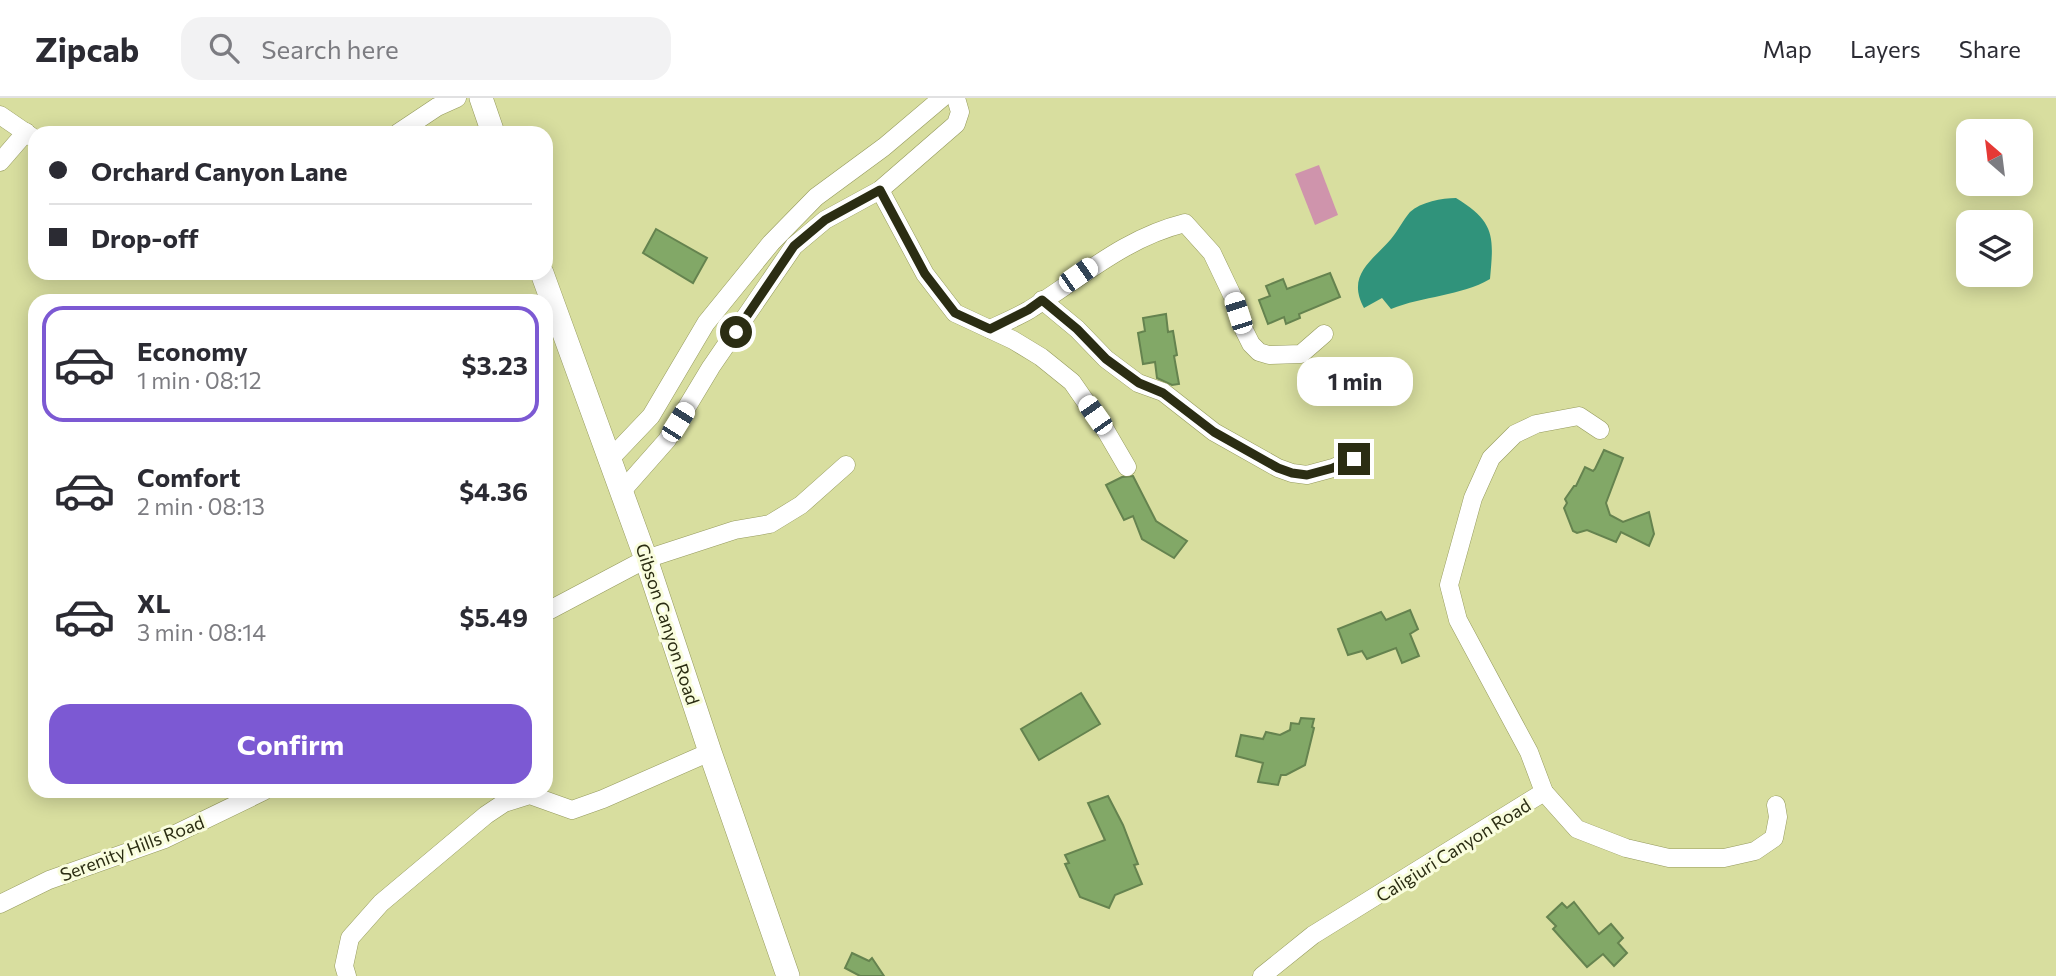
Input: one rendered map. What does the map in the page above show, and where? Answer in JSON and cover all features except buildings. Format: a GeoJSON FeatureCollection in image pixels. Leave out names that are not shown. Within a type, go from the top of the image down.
{"type":"FeatureCollection","features":[{"type":"Feature","properties":{"kind":"main road"},"geometry":{"type":"LineString","coordinates":[[481,98],[491,126]]}},
{"type":"Feature","properties":{"kind":"main road","name":"Gibson Canyon Road"},"geometry":{"type":"LineString","coordinates":[[553,303],[646,559],[788,976]]}},
{"type":"Feature","properties":{"kind":"street"},"geometry":{"type":"LineString","coordinates":[[408,126],[437,107],[457,98]]}},
{"type":"Feature","properties":{"kind":"street"},"geometry":{"type":"LineString","coordinates":[[610,459],[651,416],[706,323],[771,243],[816,197],[942,98]]}},
{"type":"Feature","properties":{"kind":"street"},"geometry":{"type":"LineString","coordinates":[[622,491],[667,440],[711,368],[794,246],[825,220],[880,190],[956,124],[960,113],[956,98]]}},
{"type":"Feature","properties":{"kind":"street"},"geometry":{"type":"LineString","coordinates":[[0,115],[28,134]]}},
{"type":"Feature","properties":{"kind":"street"},"geometry":{"type":"LineString","coordinates":[[0,162],[28,137]]}},
{"type":"Feature","properties":{"kind":"street"},"geometry":{"type":"LineString","coordinates":[[880,190],[925,274],[955,313],[1041,357],[1072,382],[1127,467]]}},
{"type":"Feature","properties":{"kind":"street"},"geometry":{"type":"LineString","coordinates":[[990,329],[1028,310],[1096,263],[1162,228],[1185,223],[1212,253],[1233,297],[1244,330],[1251,344],[1259,352],[1269,355],[1301,354],[1324,334]]}},
{"type":"Feature","properties":{"kind":"street"},"geometry":{"type":"LineString","coordinates":[[1042,300],[1077,329],[1106,359],[1139,383],[1163,393],[1214,432],[1278,468],[1307,475],[1354,459]]}},
{"type":"Feature","properties":{"kind":"street"},"geometry":{"type":"LineString","coordinates":[[1544,792],[1529,752],[1458,620],[1449,584],[1473,498],[1491,458],[1515,434],[1536,424],[1579,416],[1600,430]]}},
{"type":"Feature","properties":{"kind":"street"},"geometry":{"type":"LineString","coordinates":[[553,608],[646,559],[735,530],[770,524],[801,505],[845,465]]}},
{"type":"Feature","properties":{"kind":"street"},"geometry":{"type":"LineString","coordinates":[[538,798],[572,810],[710,752]]}},
{"type":"Feature","properties":{"kind":"street","name":"Caligiuri Canyon Road"},"geometry":{"type":"LineString","coordinates":[[1262,976],[1313,935],[1544,792],[1577,829],[1626,848],[1669,858],[1724,858],[1755,851],[1774,838],[1778,817],[1776,805]]}},
{"type":"Feature","properties":{"kind":"street","name":"Serenity Hills Road"},"geometry":{"type":"LineString","coordinates":[[0,904],[49,880],[164,839],[249,798]]}},
{"type":"Feature","properties":{"kind":"street"},"geometry":{"type":"LineString","coordinates":[[347,976],[344,966],[350,937],[381,903],[486,815],[504,803],[520,798]]}},
{"type":"Feature","properties":{"kind":"shaded area"},"geometry":{"type":"Polygon","coordinates":[[[1319,165],[1338,215],[1315,225],[1295,174],[1319,165]]]}},
{"type":"Feature","properties":{"kind":"water"},"geometry":{"type":"Polygon","coordinates":[[[1456,198],[1478,215],[1489,231],[1492,252],[1490,279],[1467,289],[1391,309],[1382,298],[1364,308],[1359,296],[1360,277],[1410,212],[1432,201],[1456,198]]]}},
{"type":"Feature","properties":{"kind":"route"},"geometry":{"type":"LineString","coordinates":[[736,332],[794,246],[825,220],[880,190],[925,274],[955,313],[990,329],[1042,300],[1077,329],[1106,359],[1139,383],[1163,393],[1214,432],[1278,468],[1307,475],[1354,459]]}}]}
